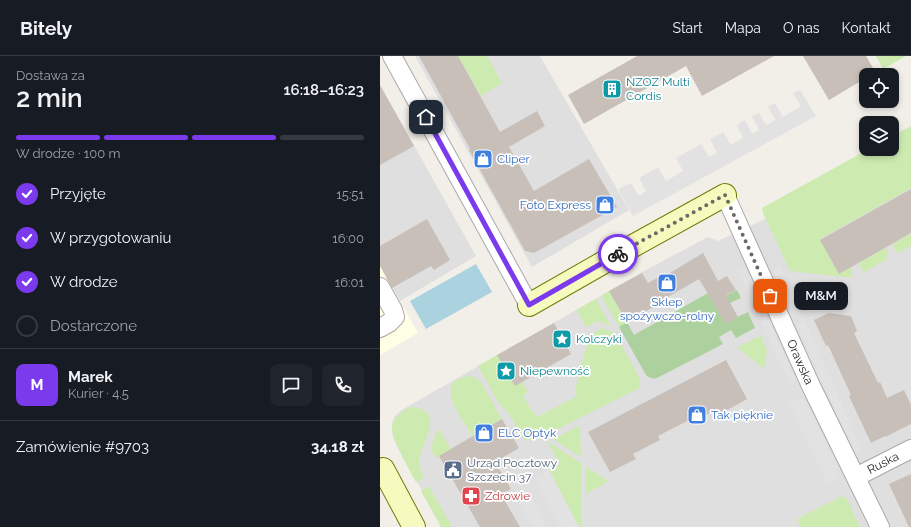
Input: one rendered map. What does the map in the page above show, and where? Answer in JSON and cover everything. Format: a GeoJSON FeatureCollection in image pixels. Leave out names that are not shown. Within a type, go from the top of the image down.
{"type":"FeatureCollection","features":[{"type":"Feature","properties":{"kind":"street"},"geometry":{"type":"LineString","coordinates":[[392,56],[529,305],[612,257],[725,195]]}},
{"type":"Feature","properties":{"kind":"street","name":"Orawska"},"geometry":{"type":"LineString","coordinates":[[725,195],[811,386],[880,527]]}},
{"type":"Feature","properties":{"kind":"street"},"geometry":{"type":"LineString","coordinates":[[380,287],[393,310],[395,317],[380,328]]}},
{"type":"Feature","properties":{"kind":"street","name":"Ruska"},"geometry":{"type":"LineString","coordinates":[[856,477],[911,449]]}},
{"type":"Feature","properties":{"kind":"street"},"geometry":{"type":"LineString","coordinates":[[383,468],[414,527]]}},
{"type":"Feature","properties":{"kind":"shaded area"},"geometry":{"type":"Polygon","coordinates":[[[415,56],[540,56],[629,210],[532,267],[415,56]]]}},
{"type":"Feature","properties":{"kind":"shaded area"},"geometry":{"type":"Polygon","coordinates":[[[800,90],[816,116],[633,216],[618,189],[631,183],[639,196],[646,191],[639,178],[658,167],[666,181],[683,171],[676,158],[701,144],[709,157],[717,153],[710,139],[723,132],[731,145],[743,138],[737,125],[745,120],[752,134],[759,130],[752,116],[759,113],[766,125],[776,120],[768,107],[775,103],[783,117],[801,106],[793,93],[800,90]]]}},
{"type":"Feature","properties":{"kind":"shaded area"},"geometry":{"type":"Polygon","coordinates":[[[384,92],[476,256],[400,301],[380,266],[380,94],[384,92]]]}},
{"type":"Feature","properties":{"kind":"shaded area"},"geometry":{"type":"Polygon","coordinates":[[[911,128],[911,527],[442,527],[394,440],[392,425],[394,417],[400,411],[642,272],[708,237],[718,241],[767,218],[879,156],[899,156],[899,141],[911,128]]]}},
{"type":"Feature","properties":{"kind":"shaded area"},"geometry":{"type":"Polygon","coordinates":[[[779,264],[797,302],[790,309],[773,272],[779,264]]]}},
{"type":"Feature","properties":{"kind":"shaded area"},"geometry":{"type":"Polygon","coordinates":[[[380,266],[418,333],[380,355],[380,266]]]}},
{"type":"Feature","properties":{"kind":"shaded area"},"geometry":{"type":"Polygon","coordinates":[[[745,268],[796,381],[790,384],[738,272],[745,268]]]}},
{"type":"Feature","properties":{"kind":"shaded area"},"geometry":{"type":"Polygon","coordinates":[[[804,318],[861,447],[856,455],[797,325],[804,318]]]}},
{"type":"Feature","properties":{"kind":"shaded area"},"geometry":{"type":"Polygon","coordinates":[[[800,399],[805,401],[839,470],[839,474],[835,480],[828,485],[789,404],[800,399]]]}},
{"type":"Feature","properties":{"kind":"shaded area"},"geometry":{"type":"Polygon","coordinates":[[[549,470],[579,527],[560,527],[535,478],[549,470]]]}},
{"type":"Feature","properties":{"kind":"shaded area"},"geometry":{"type":"Polygon","coordinates":[[[532,498],[547,527],[531,527],[516,499],[532,498]]]}},
{"type":"Feature","properties":{"kind":"green space"},"geometry":{"type":"Polygon","coordinates":[[[458,56],[487,56],[502,83],[481,96],[458,56]]]}},
{"type":"Feature","properties":{"kind":"green space"},"geometry":{"type":"Polygon","coordinates":[[[876,56],[906,56],[885,68],[882,68],[876,56]]]}},
{"type":"Feature","properties":{"kind":"green space"},"geometry":{"type":"Polygon","coordinates":[[[911,126],[911,188],[820,239],[839,274],[851,267],[852,278],[790,271],[762,208],[859,155],[859,156],[899,156],[899,132],[911,126]]]}},
{"type":"Feature","properties":{"kind":"green space"},"geometry":{"type":"Polygon","coordinates":[[[911,234],[911,246],[898,253],[896,252],[893,244],[911,234]]]}},
{"type":"Feature","properties":{"kind":"green space"},"geometry":{"type":"Polygon","coordinates":[[[886,248],[888,250],[886,260],[864,272],[859,263],[886,248]]]}},
{"type":"Feature","properties":{"kind":"green space"},"geometry":{"type":"Polygon","coordinates":[[[737,290],[741,298],[728,304],[735,318],[748,312],[755,328],[736,338],[731,330],[719,337],[723,344],[657,378],[651,378],[646,375],[619,327],[627,322],[634,335],[708,293],[713,302],[737,290]]]}},
{"type":"Feature","properties":{"kind":"green space"},"geometry":{"type":"Polygon","coordinates":[[[609,291],[627,322],[619,327],[601,296],[609,291]]]}},
{"type":"Feature","properties":{"kind":"green space"},"geometry":{"type":"Polygon","coordinates":[[[596,299],[611,326],[598,321],[586,327],[576,310],[596,299]]]}},
{"type":"Feature","properties":{"kind":"green space"},"geometry":{"type":"Polygon","coordinates":[[[602,328],[615,333],[640,379],[640,386],[638,389],[548,434],[525,441],[511,417],[498,402],[478,366],[497,355],[515,386],[522,382],[528,392],[523,396],[537,417],[577,396],[575,390],[589,336],[602,328]]]}},
{"type":"Feature","properties":{"kind":"green space"},"geometry":{"type":"Polygon","coordinates":[[[761,336],[767,351],[764,369],[737,347],[761,336]]]}},
{"type":"Feature","properties":{"kind":"green space"},"geometry":{"type":"Polygon","coordinates":[[[471,376],[481,382],[502,419],[473,436],[462,420],[452,401],[451,392],[452,384],[459,379],[471,376]]]}},
{"type":"Feature","properties":{"kind":"green space"},"geometry":{"type":"Polygon","coordinates":[[[411,407],[419,408],[427,413],[430,420],[429,429],[419,463],[424,477],[416,482],[401,454],[392,431],[392,426],[396,417],[411,407]]]}},
{"type":"Feature","properties":{"kind":"green space"},"geometry":{"type":"Polygon","coordinates":[[[580,425],[581,457],[553,439],[580,425]]]}},
{"type":"Feature","properties":{"kind":"green space"},"geometry":{"type":"Polygon","coordinates":[[[437,429],[440,431],[451,449],[436,458],[431,449],[437,429]]]}},
{"type":"Feature","properties":{"kind":"green space"},"geometry":{"type":"Polygon","coordinates":[[[547,441],[581,463],[581,527],[579,527],[549,470],[560,464],[547,441]]]}},
{"type":"Feature","properties":{"kind":"green space"},"geometry":{"type":"Polygon","coordinates":[[[586,467],[609,481],[586,494],[586,467]]]}},
{"type":"Feature","properties":{"kind":"green space"},"geometry":{"type":"Polygon","coordinates":[[[429,486],[452,527],[441,527],[421,491],[429,486]]]}},
{"type":"Feature","properties":{"kind":"green space"},"geometry":{"type":"Polygon","coordinates":[[[842,496],[847,499],[860,527],[801,527],[797,519],[842,496]]]}},
{"type":"Feature","properties":{"kind":"water"},"geometry":{"type":"Polygon","coordinates":[[[476,264],[492,292],[426,329],[410,301],[476,264]]]}},
{"type":"Feature","properties":{"kind":"building"},"geometry":{"type":"Polygon","coordinates":[[[419,56],[458,56],[500,132],[537,111],[545,126],[509,147],[534,191],[589,159],[617,207],[534,253],[525,251],[419,56]]]}},
{"type":"Feature","properties":{"kind":"building","name":"NZOZ Multi Cordis"},"geometry":{"type":"Polygon","coordinates":[[[637,56],[774,56],[702,96],[686,66],[584,124],[568,95],[637,56]]]}},
{"type":"Feature","properties":{"kind":"building"},"geometry":{"type":"Polygon","coordinates":[[[803,56],[866,56],[873,68],[859,68],[859,82],[829,100],[803,56]]]}},
{"type":"Feature","properties":{"kind":"building"},"geometry":{"type":"Polygon","coordinates":[[[380,85],[414,146],[380,165],[380,85]]]}},
{"type":"Feature","properties":{"kind":"building"},"geometry":{"type":"Polygon","coordinates":[[[911,189],[911,233],[839,274],[820,240],[911,189]]]}},
{"type":"Feature","properties":{"kind":"building"},"geometry":{"type":"Polygon","coordinates":[[[427,219],[450,260],[434,270],[431,266],[392,288],[380,266],[380,246],[427,219]]]}},
{"type":"Feature","properties":{"kind":"building"},"geometry":{"type":"Polygon","coordinates":[[[703,253],[718,281],[727,276],[736,290],[726,295],[738,317],[726,324],[699,279],[627,322],[609,291],[642,273],[648,283],[664,274],[665,276],[703,253]]]}},
{"type":"Feature","properties":{"kind":"building"},"geometry":{"type":"Polygon","coordinates":[[[829,313],[851,316],[857,331],[854,333],[878,383],[880,382],[887,398],[904,390],[911,405],[911,424],[871,443],[849,396],[851,395],[828,345],[826,346],[814,320],[829,313]]]}},
{"type":"Feature","properties":{"kind":"building"},"geometry":{"type":"Polygon","coordinates":[[[554,323],[571,354],[515,386],[497,355],[554,323]]]}},
{"type":"Feature","properties":{"kind":"building"},"geometry":{"type":"Polygon","coordinates":[[[726,360],[747,399],[720,414],[717,409],[691,423],[689,420],[658,436],[660,440],[633,454],[636,459],[610,472],[588,432],[726,360]]]}},
{"type":"Feature","properties":{"kind":"building"},"geometry":{"type":"Polygon","coordinates":[[[502,419],[519,448],[495,462],[511,489],[501,494],[520,527],[480,527],[439,456],[502,419]]]}},
{"type":"Feature","properties":{"kind":"building"},"geometry":{"type":"Polygon","coordinates":[[[911,474],[911,527],[909,527],[889,484],[911,474]]]}},
{"type":"Feature","properties":{"kind":"way so far"},"geometry":{"type":"LineString","coordinates":[[618,254],[725,195],[770,296]]}},
{"type":"Feature","properties":{"kind":"place","name":"NZOZ Multi Cordis"},"geometry":{"type":"Point","coordinates":[612,89]}},
{"type":"Feature","properties":{"kind":"place","name":"Cliper"},"geometry":{"type":"Point","coordinates":[483,159]}},
{"type":"Feature","properties":{"kind":"place","name":"Foto Express"},"geometry":{"type":"Point","coordinates":[605,205]}},
{"type":"Feature","properties":{"kind":"place","name":"Sklep spożywczo-rolny"},"geometry":{"type":"Point","coordinates":[667,283]}},
{"type":"Feature","properties":{"kind":"place","name":"M&M"},"geometry":{"type":"Point","coordinates":[770,296]}},
{"type":"Feature","properties":{"kind":"place","name":"Kolczyki"},"geometry":{"type":"Point","coordinates":[562,339]}},
{"type":"Feature","properties":{"kind":"place","name":"Niepewność"},"geometry":{"type":"Point","coordinates":[506,371]}},
{"type":"Feature","properties":{"kind":"place","name":"Tak pięknie"},"geometry":{"type":"Point","coordinates":[697,415]}},
{"type":"Feature","properties":{"kind":"place","name":"ELC Optyk"},"geometry":{"type":"Point","coordinates":[484,433]}},
{"type":"Feature","properties":{"kind":"place","name":"Urząd Pocztowy Szczecin 37"},"geometry":{"type":"Point","coordinates":[453,470]}},
{"type":"Feature","properties":{"kind":"place","name":"Zdrowie"},"geometry":{"type":"Point","coordinates":[471,496]}},
{"type":"Feature","properties":{"kind":"route"},"geometry":{"type":"LineString","coordinates":[[426,117],[529,305],[618,254]]}}]}
